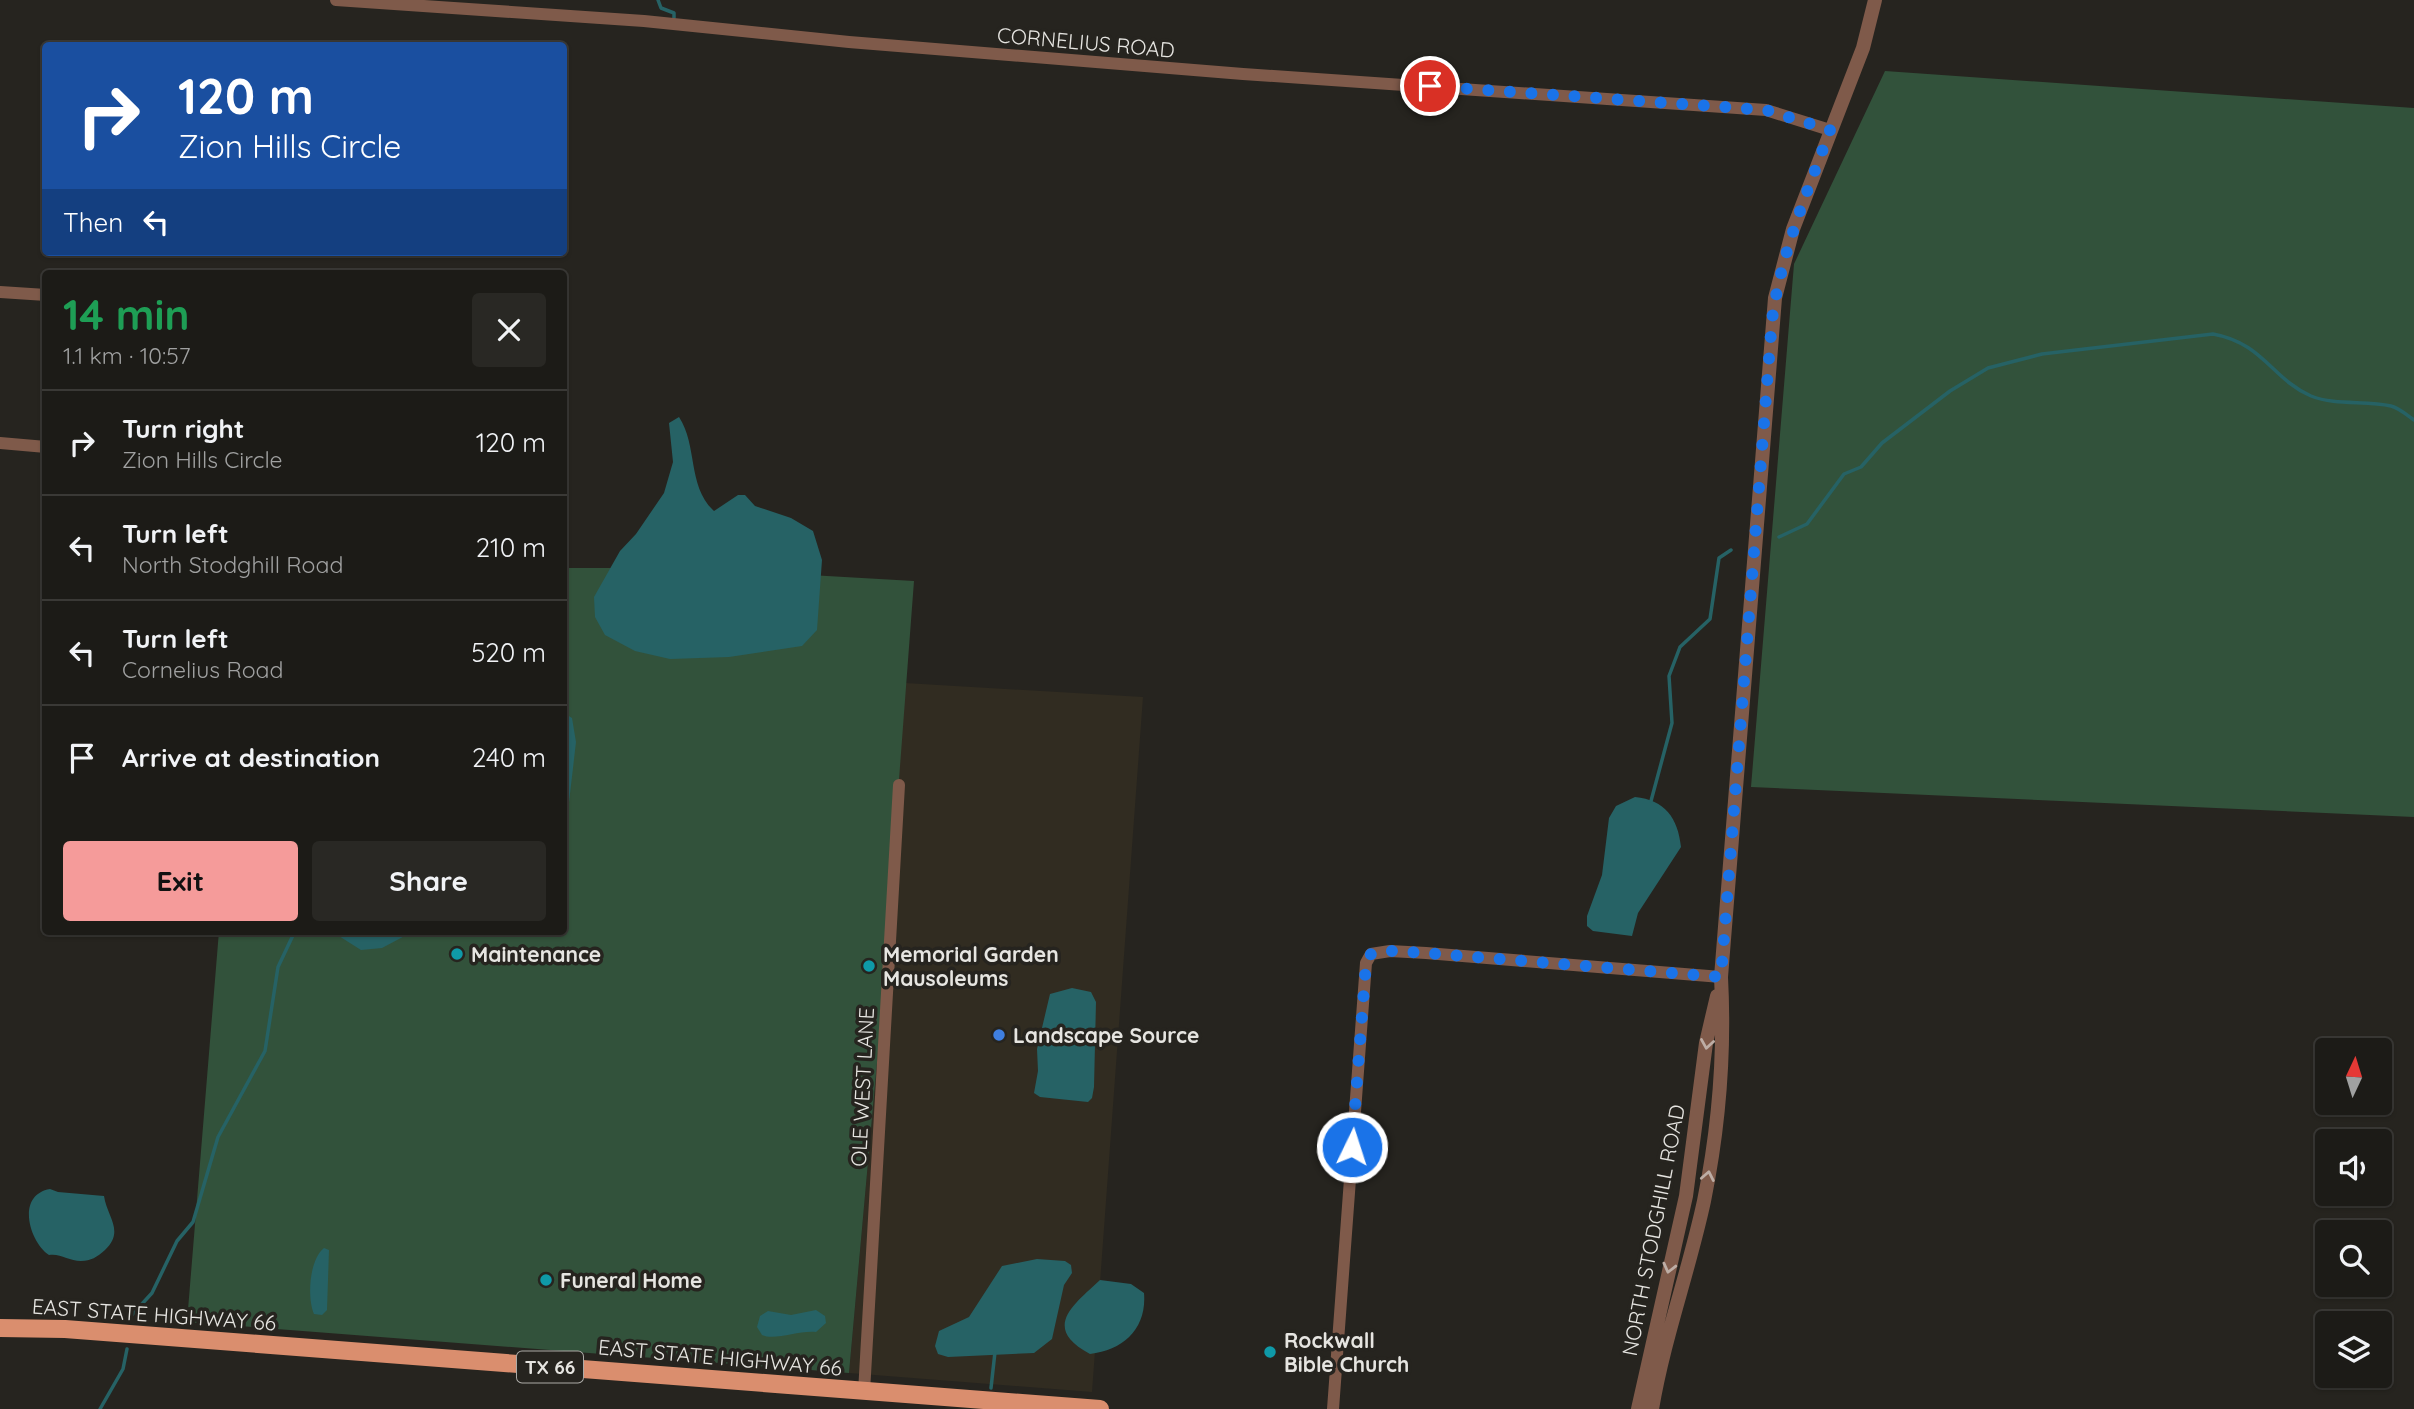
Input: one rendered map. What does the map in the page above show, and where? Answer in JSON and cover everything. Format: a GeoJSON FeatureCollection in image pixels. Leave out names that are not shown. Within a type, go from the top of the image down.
{"type":"FeatureCollection","features":[{"type":"Feature","properties":{"kind":"main road","name":"EAST STATE HIGHWAY 66"},"geometry":{"type":"LineString","coordinates":[[0,1328],[65,1329],[1100,1409]]}},
{"type":"Feature","properties":{"kind":"street","name":"CORNELIUS ROAD"},"geometry":{"type":"LineString","coordinates":[[336,0],[644,21],[849,42],[1236,74],[1766,110],[1830,130]]}},
{"type":"Feature","properties":{"kind":"street","name":"NORTH STODGHILL ROAD"},"geometry":{"type":"LineString","coordinates":[[1653,1409],[1710,1166],[1724,1035],[1721,977],[1774,309],[1793,229],[1863,48],[1875,0]]}},
{"type":"Feature","properties":{"kind":"street"},"geometry":{"type":"LineString","coordinates":[[0,292],[42,295]]}},
{"type":"Feature","properties":{"kind":"street"},"geometry":{"type":"LineString","coordinates":[[0,443],[42,447]]}},
{"type":"Feature","properties":{"kind":"street","name":"OLE WEST LANE"},"geometry":{"type":"LineString","coordinates":[[864,1392],[899,785]]}},
{"type":"Feature","properties":{"kind":"street"},"geometry":{"type":"LineString","coordinates":[[1333,1409],[1366,963],[1371,954],[1390,951],[1426,953],[1721,977]]}},
{"type":"Feature","properties":{"kind":"street","name":"NORTH STODGHILL ROAD"},"geometry":{"type":"LineString","coordinates":[[1638,1409],[1686,1196],[1706,1043],[1721,977]]}},
{"type":"Feature","properties":{"kind":"shaded area","name":"Landscape Source"},"geometry":{"type":"Polygon","coordinates":[[[905,683],[1143,697],[1092,1392],[849,1373],[881,1018],[905,683]]]}},
{"type":"Feature","properties":{"kind":"green space"},"geometry":{"type":"Polygon","coordinates":[[[1885,71],[2414,108],[2414,817],[1751,787],[1794,264],[1885,71]]]}},
{"type":"Feature","properties":{"kind":"green space"},"geometry":{"type":"Polygon","coordinates":[[[567,568],[688,568],[914,581],[881,1018],[849,1373],[187,1322],[219,935],[567,935],[567,568]]]}},
{"type":"Feature","properties":{"kind":"water"},"geometry":{"type":"Polygon","coordinates":[[[679,417],[689,440],[700,490],[714,511],[738,495],[745,495],[755,506],[791,518],[813,531],[822,560],[817,630],[802,646],[729,657],[670,659],[635,651],[605,635],[595,617],[594,597],[620,551],[636,534],[664,493],[673,462],[669,423],[679,417]]]}},
{"type":"Feature","properties":{"kind":"water"},"geometry":{"type":"Polygon","coordinates":[[[567,715],[572,718],[576,742],[568,811],[567,846],[567,715]]]}},
{"type":"Feature","properties":{"kind":"water"},"geometry":{"type":"Polygon","coordinates":[[[1635,797],[1654,802],[1668,812],[1677,827],[1681,847],[1638,913],[1632,936],[1593,931],[1587,926],[1587,916],[1602,875],[1609,818],[1616,806],[1635,797]]]}},
{"type":"Feature","properties":{"kind":"water"},"geometry":{"type":"Polygon","coordinates":[[[337,935],[406,935],[382,948],[361,950],[337,935]]]}},
{"type":"Feature","properties":{"kind":"water"},"geometry":{"type":"Polygon","coordinates":[[[1072,988],[1091,992],[1096,1002],[1094,1087],[1092,1098],[1088,1102],[1040,1097],[1034,1093],[1038,1071],[1037,1049],[1050,994],[1072,988]]]}},
{"type":"Feature","properties":{"kind":"water"},"geometry":{"type":"Polygon","coordinates":[[[50,1189],[104,1196],[114,1230],[111,1243],[105,1250],[94,1258],[81,1261],[49,1255],[42,1249],[32,1230],[29,1209],[32,1200],[39,1193],[50,1189]]]}},
{"type":"Feature","properties":{"kind":"water"},"geometry":{"type":"Polygon","coordinates":[[[324,1248],[329,1250],[327,1310],[322,1315],[314,1314],[310,1289],[315,1261],[324,1248]]]}},
{"type":"Feature","properties":{"kind":"water"},"geometry":{"type":"Polygon","coordinates":[[[1037,1259],[1065,1261],[1071,1265],[1072,1273],[1064,1285],[1052,1339],[1034,1353],[948,1357],[938,1354],[935,1346],[939,1331],[969,1317],[1002,1266],[1037,1259]]]}},
{"type":"Feature","properties":{"kind":"water"},"geometry":{"type":"Polygon","coordinates":[[[1100,1280],[1131,1284],[1144,1293],[1144,1306],[1142,1317],[1131,1335],[1113,1348],[1090,1354],[1067,1335],[1066,1317],[1100,1280]]]}},
{"type":"Feature","properties":{"kind":"water"},"geometry":{"type":"Polygon","coordinates":[[[816,1310],[825,1316],[826,1323],[816,1332],[767,1337],[762,1335],[757,1327],[760,1316],[768,1311],[791,1315],[816,1310]]]}},
{"type":"Feature","properties":{"kind":"waterway"},"geometry":{"type":"LineString","coordinates":[[658,0],[661,8],[674,13],[674,18]]}},
{"type":"Feature","properties":{"kind":"waterway"},"geometry":{"type":"LineString","coordinates":[[1779,537],[1807,524],[1844,474],[1861,467],[1882,443],[1950,391],[1988,368],[2042,354],[2213,334],[2244,345],[2286,380],[2311,396],[2331,401],[2391,406],[2414,420]]}},
{"type":"Feature","properties":{"kind":"waterway"},"geometry":{"type":"LineString","coordinates":[[1651,801],[1672,723],[1669,676],[1680,647],[1710,619],[1719,558],[1731,550]]}},
{"type":"Feature","properties":{"kind":"waterway"},"geometry":{"type":"LineString","coordinates":[[130,1317],[152,1293],[177,1241],[193,1222],[218,1137],[265,1051],[278,967],[293,935]]}},
{"type":"Feature","properties":{"kind":"waterway"},"geometry":{"type":"LineString","coordinates":[[100,1409],[123,1369],[127,1349]]}},
{"type":"Feature","properties":{"kind":"waterway"},"geometry":{"type":"LineString","coordinates":[[991,1388],[995,1352]]}},
{"type":"Feature","properties":{"kind":"place","name":"Maintenance"},"geometry":{"type":"Point","coordinates":[457,954]}},
{"type":"Feature","properties":{"kind":"place","name":"Memorial Garden Mausoleums"},"geometry":{"type":"Point","coordinates":[869,966]}},
{"type":"Feature","properties":{"kind":"place","name":"Landscape Source"},"geometry":{"type":"Point","coordinates":[999,1035]}},
{"type":"Feature","properties":{"kind":"place","name":"Funeral Home"},"geometry":{"type":"Point","coordinates":[546,1280]}},
{"type":"Feature","properties":{"kind":"place","name":"Rockwall Bible Church"},"geometry":{"type":"Point","coordinates":[1270,1352]}},
{"type":"Feature","properties":{"kind":"route"},"geometry":{"type":"LineString","coordinates":[[1352,1147],[1366,963],[1371,954],[1390,951],[1426,953],[1721,977],[1772,320],[1779,278],[1793,229],[1830,130],[1788,114],[1766,110],[1430,86]]}}]}
